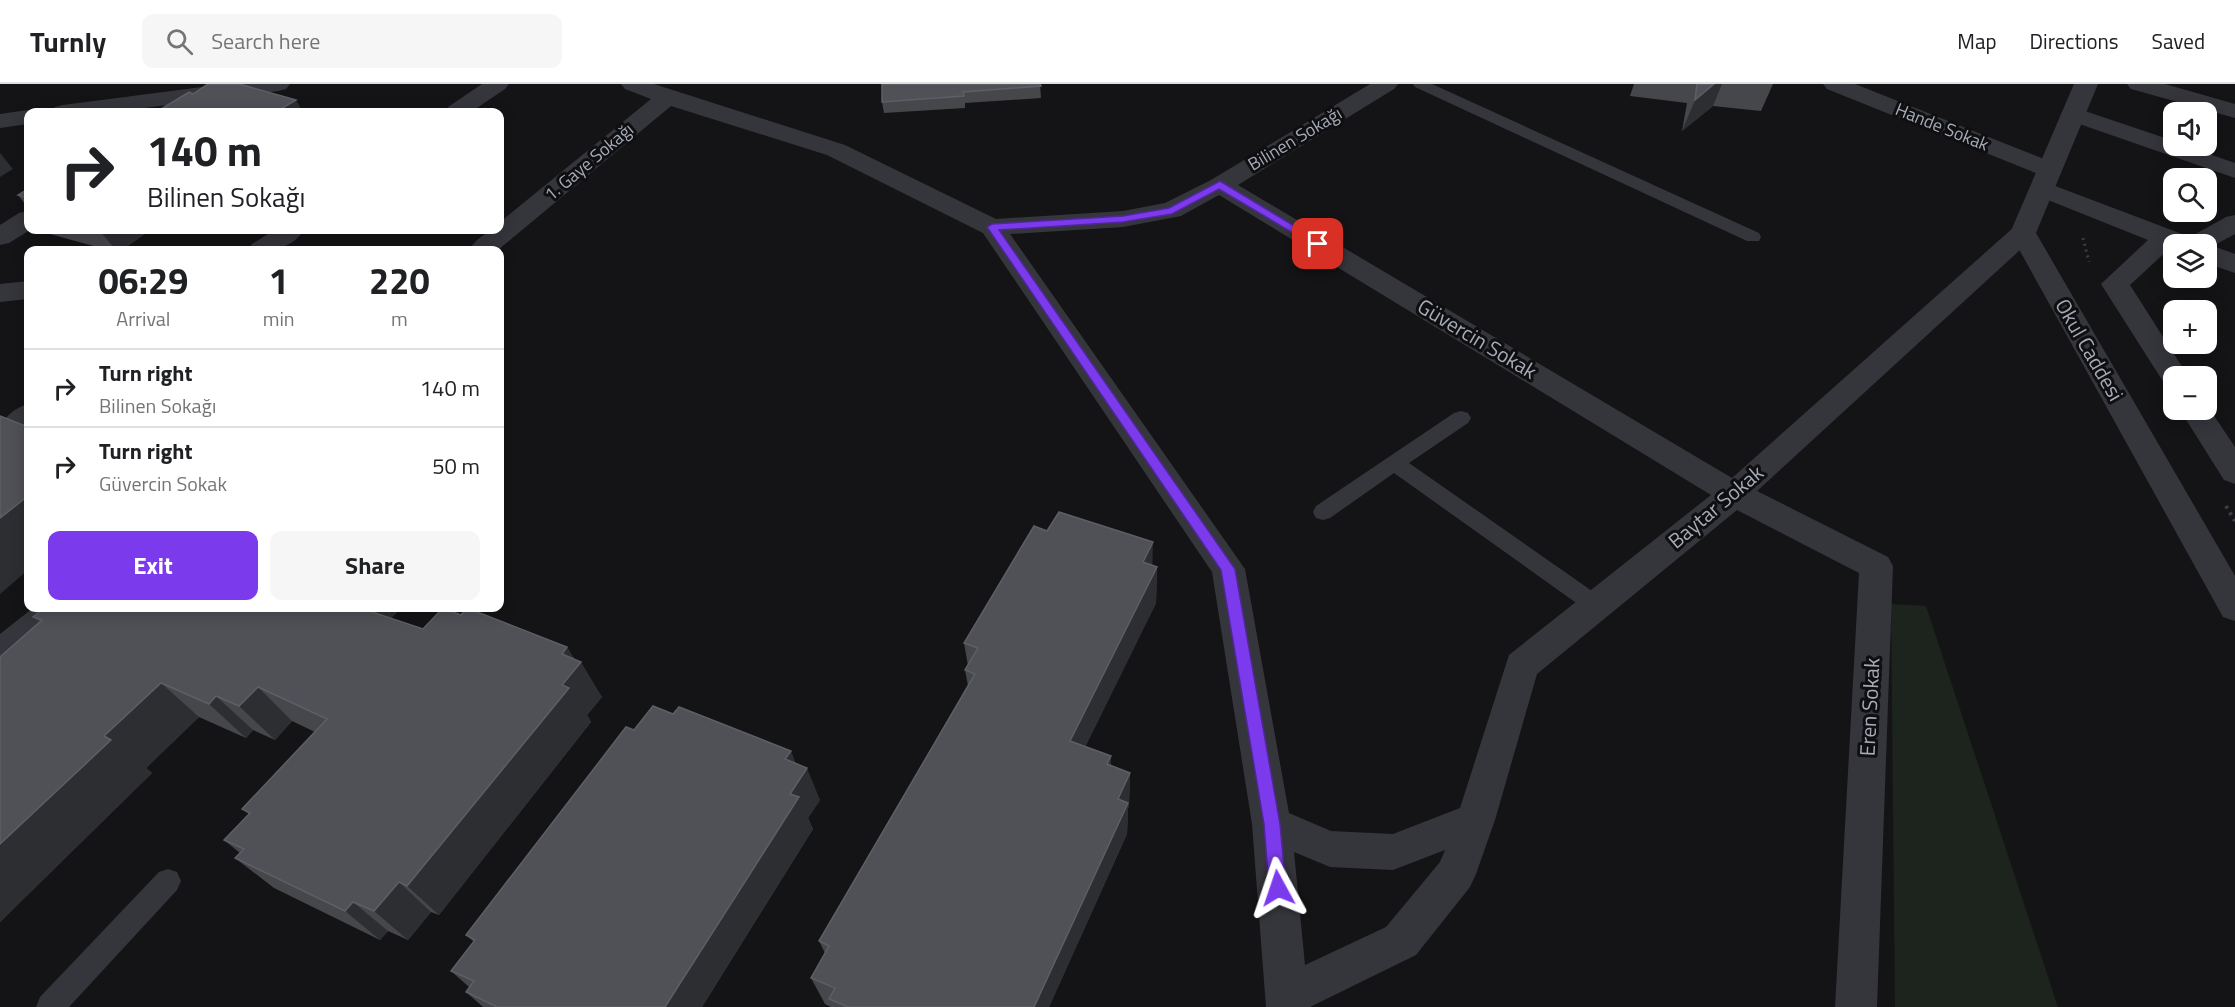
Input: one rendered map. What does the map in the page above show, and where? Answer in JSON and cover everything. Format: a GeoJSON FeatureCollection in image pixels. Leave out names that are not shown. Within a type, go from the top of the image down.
{"type":"FeatureCollection","features":[{"type":"Feature","properties":{"kind":"street"},"geometry":{"type":"LineString","coordinates":[[94,108],[278,84]]}},
{"type":"Feature","properties":{"kind":"street"},"geometry":{"type":"LineString","coordinates":[[462,108],[497,84]]}},
{"type":"Feature","properties":{"kind":"street"},"geometry":{"type":"LineString","coordinates":[[633,84],[667,97],[836,150],[992,227],[1228,569],[1272,824],[1287,1001]]}},
{"type":"Feature","properties":{"kind":"street","name":"Bilinen Sokağı"},"geometry":{"type":"LineString","coordinates":[[992,227],[1123,219],[1172,210],[1220,184],[1386,84]]}},
{"type":"Feature","properties":{"kind":"street","name":"Hande Sokak"},"geometry":{"type":"LineString","coordinates":[[1835,84],[2163,235]]}},
{"type":"Feature","properties":{"kind":"street"},"geometry":{"type":"LineString","coordinates":[[2023,233],[2086,84]]}},
{"type":"Feature","properties":{"kind":"street"},"geometry":{"type":"LineString","coordinates":[[2139,84],[2235,111]]}},
{"type":"Feature","properties":{"kind":"street"},"geometry":{"type":"LineString","coordinates":[[204,108],[233,90]]}},
{"type":"Feature","properties":{"kind":"street","name":"1. Gaye Sokağı"},"geometry":{"type":"LineString","coordinates":[[504,232],[667,97]]}},
{"type":"Feature","properties":{"kind":"street"},"geometry":{"type":"LineString","coordinates":[[2073,114],[2235,171]]}},
{"type":"Feature","properties":{"kind":"street"},"geometry":{"type":"LineString","coordinates":[[0,121],[24,118]]}},
{"type":"Feature","properties":{"kind":"street","name":"Güvercin Sokak"},"geometry":{"type":"LineString","coordinates":[[1220,184],[1734,494]]}},
{"type":"Feature","properties":{"kind":"street"},"geometry":{"type":"LineString","coordinates":[[0,237],[24,222]]}},
{"type":"Feature","properties":{"kind":"street"},"geometry":{"type":"LineString","coordinates":[[2215,234],[2235,223]]}},
{"type":"Feature","properties":{"kind":"street","name":"Baytar Sokak"},"geometry":{"type":"LineString","coordinates":[[1287,1001],[1401,941],[1456,874],[1476,820],[1522,666],[1734,494],[2023,233]]}},
{"type":"Feature","properties":{"kind":"street","name":"Okul Caddesi"},"geometry":{"type":"LineString","coordinates":[[2023,233],[2235,607]]}},
{"type":"Feature","properties":{"kind":"street"},"geometry":{"type":"LineString","coordinates":[[267,246],[285,234]]}},
{"type":"Feature","properties":{"kind":"street","name":"1. Gaye Sokağı"},"geometry":{"type":"LineString","coordinates":[[487,246],[501,234]]}},
{"type":"Feature","properties":{"kind":"street"},"geometry":{"type":"LineString","coordinates":[[2163,250],[2115,284],[2168,366]]}},
{"type":"Feature","properties":{"kind":"street"},"geometry":{"type":"LineString","coordinates":[[2217,257],[2235,264]]}},
{"type":"Feature","properties":{"kind":"street"},"geometry":{"type":"LineString","coordinates":[[0,293],[24,290]]}},
{"type":"Feature","properties":{"kind":"street"},"geometry":{"type":"LineString","coordinates":[[2201,420],[2235,472]]}},
{"type":"Feature","properties":{"kind":"street","name":"Eren Sokak"},"geometry":{"type":"LineString","coordinates":[[1734,494],[1876,566],[1856,1007]]}},
{"type":"Feature","properties":{"kind":"street"},"geometry":{"type":"LineString","coordinates":[[0,655],[51,612]]}},
{"type":"Feature","properties":{"kind":"street"},"geometry":{"type":"LineString","coordinates":[[1272,824],[1330,849],[1393,852],[1476,820]]}},
{"type":"Feature","properties":{"kind":"lane"},"geometry":{"type":"LineString","coordinates":[[1420,84],[1753,237]]}},
{"type":"Feature","properties":{"kind":"lane"},"geometry":{"type":"LineString","coordinates":[[1323,512],[1461,418]]}},
{"type":"Feature","properties":{"kind":"lane"},"geometry":{"type":"LineString","coordinates":[[1394,463],[1597,606]]}},
{"type":"Feature","properties":{"kind":"lane"},"geometry":{"type":"LineString","coordinates":[[50,1007],[168,881]]}},
{"type":"Feature","properties":{"kind":"shaded area"},"geometry":{"type":"Polygon","coordinates":[[[1891,604],[1926,606],[2058,1007],[1895,1007],[1891,604]]]}},
{"type":"Feature","properties":{"kind":"building"},"geometry":{"type":"Polygon","coordinates":[[[208,84],[239,84],[296,100],[283,108],[163,108],[189,92],[193,94],[208,84]]]}},
{"type":"Feature","properties":{"kind":"building"},"geometry":{"type":"Polygon","coordinates":[[[882,84],[1040,84],[1041,86],[963,92],[964,96],[882,102],[882,84]]]}},
{"type":"Feature","properties":{"kind":"building"},"geometry":{"type":"Polygon","coordinates":[[[1697,84],[1714,84],[1695,100],[1697,84]]]}},
{"type":"Feature","properties":{"kind":"building"},"geometry":{"type":"Polygon","coordinates":[[[0,416],[24,425],[24,499],[0,518],[0,416]]]}},
{"type":"Feature","properties":{"kind":"building"},"geometry":{"type":"Polygon","coordinates":[[[1059,512],[1153,542],[1143,562],[1157,567],[1070,741],[1111,756],[1107,764],[1130,773],[1118,799],[1128,803],[1034,1007],[848,1007],[829,999],[835,988],[811,978],[829,946],[819,941],[975,674],[965,670],[978,648],[964,643],[1034,526],[1047,531],[1059,512]]]}},
{"type":"Feature","properties":{"kind":"building"},"geometry":{"type":"Polygon","coordinates":[[[39,612],[372,612],[423,629],[439,612],[453,612],[461,615],[464,612],[477,612],[567,647],[562,654],[581,662],[562,685],[569,688],[407,886],[399,882],[374,911],[353,902],[345,911],[235,858],[244,849],[224,840],[250,813],[242,809],[327,719],[258,687],[239,706],[216,696],[209,704],[161,683],[104,736],[111,740],[0,844],[0,657],[42,620],[33,617],[39,612]]]}},
{"type":"Feature","properties":{"kind":"building"},"geometry":{"type":"Polygon","coordinates":[[[653,706],[673,714],[679,707],[791,751],[785,759],[807,768],[790,794],[799,797],[665,1007],[497,1007],[466,992],[474,981],[451,971],[475,940],[466,935],[626,727],[634,730],[653,706]]]}},
{"type":"Feature","properties":{"kind":"route"},"geometry":{"type":"LineString","coordinates":[[1278,888],[1272,824],[1228,569],[992,227],[1123,219],[1172,210],[1220,184],[1318,244]]}}]}
